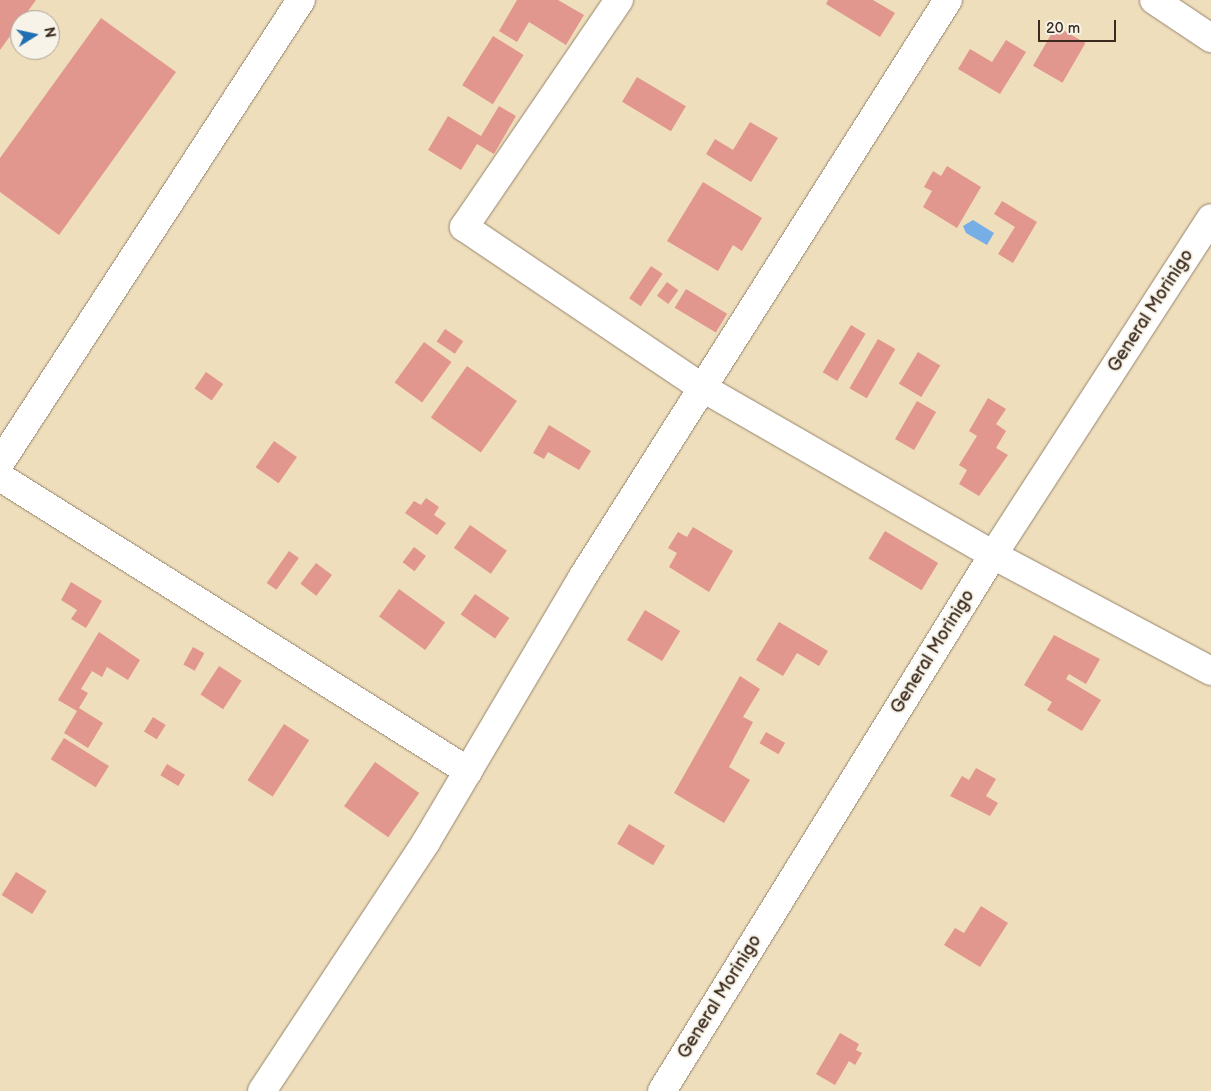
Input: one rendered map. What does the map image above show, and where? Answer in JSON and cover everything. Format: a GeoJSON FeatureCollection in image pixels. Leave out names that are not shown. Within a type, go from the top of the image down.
{"type":"FeatureCollection","features":[{"type":"Feature","properties":{"kind":"street"},"geometry":{"type":"LineString","coordinates":[[0,464],[301,0]]}},
{"type":"Feature","properties":{"kind":"street"},"geometry":{"type":"LineString","coordinates":[[619,0],[464,227],[703,388],[993,555],[1211,671]]}},
{"type":"Feature","properties":{"kind":"street"},"geometry":{"type":"LineString","coordinates":[[262,1091],[468,771],[582,578],[948,0]]}},
{"type":"Feature","properties":{"kind":"street"},"geometry":{"type":"LineString","coordinates":[[1154,0],[1211,38]]}},
{"type":"Feature","properties":{"kind":"street","name":"General Morinigo"},"geometry":{"type":"LineString","coordinates":[[662,1091],[993,555],[1211,218]]}},
{"type":"Feature","properties":{"kind":"street"},"geometry":{"type":"LineString","coordinates":[[0,478],[468,771]]}},
{"type":"Feature","properties":{"kind":"water"},"geometry":{"type":"Polygon","coordinates":[[[973,220],[994,233],[987,245],[966,233],[963,226],[973,220]]]}},
{"type":"Feature","properties":{"kind":"building"},"geometry":{"type":"Polygon","coordinates":[[[0,0],[36,0],[29,10],[10,10],[10,36],[0,50],[0,0]]]}},
{"type":"Feature","properties":{"kind":"building"},"geometry":{"type":"Polygon","coordinates":[[[517,0],[558,0],[584,15],[566,45],[529,22],[517,42],[499,31],[517,0]]]}},
{"type":"Feature","properties":{"kind":"building"},"geometry":{"type":"Polygon","coordinates":[[[828,0],[873,0],[895,13],[880,37],[826,4],[828,0]]]}},
{"type":"Feature","properties":{"kind":"building"},"geometry":{"type":"Polygon","coordinates":[[[101,18],[176,72],[59,235],[0,192],[0,158],[101,18]]]}},
{"type":"Feature","properties":{"kind":"building"},"geometry":{"type":"Polygon","coordinates":[[[1056,26],[1085,43],[1062,83],[1033,66],[1056,26]]]}},
{"type":"Feature","properties":{"kind":"building"},"geometry":{"type":"Polygon","coordinates":[[[493,36],[524,55],[493,104],[462,85],[493,36]]]}},
{"type":"Feature","properties":{"kind":"building"},"geometry":{"type":"Polygon","coordinates":[[[1006,40],[1026,52],[1000,94],[958,69],[970,49],[992,62],[1006,40]]]}},
{"type":"Feature","properties":{"kind":"building"},"geometry":{"type":"Polygon","coordinates":[[[637,77],[686,106],[671,131],[622,102],[637,77]]]}},
{"type":"Feature","properties":{"kind":"building"},"geometry":{"type":"Polygon","coordinates":[[[499,106],[516,116],[494,154],[477,144],[461,170],[428,150],[448,116],[481,136],[499,106]]]}},
{"type":"Feature","properties":{"kind":"building"},"geometry":{"type":"Polygon","coordinates":[[[750,122],[778,138],[751,182],[706,154],[715,139],[733,150],[750,122]]]}},
{"type":"Feature","properties":{"kind":"building"},"geometry":{"type":"Polygon","coordinates":[[[947,166],[981,187],[957,228],[923,207],[932,191],[924,187],[933,171],[941,176],[947,166]]]}},
{"type":"Feature","properties":{"kind":"building"},"geometry":{"type":"Polygon","coordinates":[[[703,182],[762,218],[742,251],[733,245],[718,271],[667,241],[703,182]]]}},
{"type":"Feature","properties":{"kind":"building"},"geometry":{"type":"Polygon","coordinates":[[[1002,201],[1037,222],[1013,263],[998,254],[1015,227],[994,214],[1002,201]]]}},
{"type":"Feature","properties":{"kind":"building"},"geometry":{"type":"Polygon","coordinates":[[[651,266],[663,274],[641,306],[629,298],[651,266]]]}},
{"type":"Feature","properties":{"kind":"building"},"geometry":{"type":"Polygon","coordinates":[[[667,282],[678,290],[668,304],[657,296],[667,282]]]}},
{"type":"Feature","properties":{"kind":"building"},"geometry":{"type":"Polygon","coordinates":[[[686,289],[727,314],[716,333],[675,308],[686,289]]]}},
{"type":"Feature","properties":{"kind":"building"},"geometry":{"type":"Polygon","coordinates":[[[851,325],[866,334],[837,381],[823,372],[851,325]]]}},
{"type":"Feature","properties":{"kind":"building"},"geometry":{"type":"Polygon","coordinates":[[[445,329],[463,341],[455,354],[437,341],[445,329]]]}},
{"type":"Feature","properties":{"kind":"building"},"geometry":{"type":"Polygon","coordinates":[[[878,339],[895,349],[867,398],[850,388],[878,339]]]}},
{"type":"Feature","properties":{"kind":"building"},"geometry":{"type":"Polygon","coordinates":[[[424,342],[452,362],[422,402],[395,382],[424,342]]]}},
{"type":"Feature","properties":{"kind":"building"},"geometry":{"type":"Polygon","coordinates":[[[918,352],[940,365],[921,397],[899,384],[918,352]]]}},
{"type":"Feature","properties":{"kind":"building"},"geometry":{"type":"Polygon","coordinates":[[[467,366],[517,401],[481,453],[431,418],[467,366]]]}},
{"type":"Feature","properties":{"kind":"building"},"geometry":{"type":"Polygon","coordinates":[[[206,372],[223,384],[212,400],[195,388],[206,372]]]}},
{"type":"Feature","properties":{"kind":"building"},"geometry":{"type":"Polygon","coordinates":[[[988,398],[1006,409],[996,424],[1006,431],[996,448],[1008,455],[979,496],[959,484],[967,470],[959,465],[977,436],[969,431],[988,398]]]}},
{"type":"Feature","properties":{"kind":"building"},"geometry":{"type":"Polygon","coordinates":[[[917,401],[936,412],[914,450],[895,439],[917,401]]]}},
{"type":"Feature","properties":{"kind":"building"},"geometry":{"type":"Polygon","coordinates":[[[549,425],[591,451],[579,470],[548,452],[544,459],[533,453],[549,425]]]}},
{"type":"Feature","properties":{"kind":"building"},"geometry":{"type":"Polygon","coordinates":[[[274,441],[297,457],[279,483],[256,467],[274,441]]]}},
{"type":"Feature","properties":{"kind":"building"},"geometry":{"type":"Polygon","coordinates":[[[426,498],[439,507],[434,515],[446,523],[437,535],[405,513],[414,501],[421,505],[426,498]]]}},
{"type":"Feature","properties":{"kind":"building"},"geometry":{"type":"Polygon","coordinates":[[[470,525],[507,551],[491,574],[454,548],[470,525]]]}},
{"type":"Feature","properties":{"kind":"building"},"geometry":{"type":"Polygon","coordinates":[[[693,527],[733,551],[709,592],[669,567],[677,553],[668,548],[678,532],[687,537],[693,527]]]}},
{"type":"Feature","properties":{"kind":"building"},"geometry":{"type":"Polygon","coordinates":[[[885,531],[938,563],[922,590],[869,558],[885,531]]]}},
{"type":"Feature","properties":{"kind":"building"},"geometry":{"type":"Polygon","coordinates":[[[414,547],[426,556],[415,571],[403,562],[414,547]]]}},
{"type":"Feature","properties":{"kind":"building"},"geometry":{"type":"Polygon","coordinates":[[[289,551],[299,558],[276,590],[267,583],[289,551]]]}},
{"type":"Feature","properties":{"kind":"building"},"geometry":{"type":"Polygon","coordinates":[[[316,563],[332,575],[316,596],[300,584],[316,563]]]}},
{"type":"Feature","properties":{"kind":"building"},"geometry":{"type":"Polygon","coordinates":[[[71,582],[102,601],[86,628],[71,619],[77,610],[61,600],[71,582]]]}},
{"type":"Feature","properties":{"kind":"building"},"geometry":{"type":"Polygon","coordinates":[[[399,589],[445,623],[425,650],[379,617],[399,589]]]}},
{"type":"Feature","properties":{"kind":"building"},"geometry":{"type":"Polygon","coordinates":[[[475,594],[509,618],[495,639],[461,614],[475,594]]]}},
{"type":"Feature","properties":{"kind":"building"},"geometry":{"type":"Polygon","coordinates":[[[645,610],[680,631],[662,661],[627,640],[645,610]]]}},
{"type":"Feature","properties":{"kind":"building"},"geometry":{"type":"Polygon","coordinates":[[[779,622],[828,651],[819,666],[797,653],[783,676],[756,660],[779,622]]]}},
{"type":"Feature","properties":{"kind":"building"},"geometry":{"type":"Polygon","coordinates":[[[99,632],[140,660],[128,680],[107,667],[102,677],[92,671],[81,689],[88,693],[79,708],[103,723],[88,748],[64,733],[77,711],[58,700],[99,632]]]}},
{"type":"Feature","properties":{"kind":"building"},"geometry":{"type":"Polygon","coordinates":[[[1054,635],[1100,659],[1086,684],[1069,674],[1066,679],[1101,700],[1082,731],[1047,710],[1052,702],[1024,685],[1054,635]]]}},
{"type":"Feature","properties":{"kind":"building"},"geometry":{"type":"Polygon","coordinates":[[[193,647],[204,653],[195,671],[183,664],[193,647]]]}},
{"type":"Feature","properties":{"kind":"building"},"geometry":{"type":"Polygon","coordinates":[[[219,666],[242,681],[223,709],[200,695],[219,666]]]}},
{"type":"Feature","properties":{"kind":"building"},"geometry":{"type":"Polygon","coordinates":[[[740,676],[760,689],[743,717],[753,722],[729,767],[750,780],[724,823],[674,793],[740,676]]]}},
{"type":"Feature","properties":{"kind":"building"},"geometry":{"type":"Polygon","coordinates":[[[153,717],[166,725],[157,739],[144,731],[153,717]]]}},
{"type":"Feature","properties":{"kind":"building"},"geometry":{"type":"Polygon","coordinates":[[[284,724],[309,740],[273,797],[248,780],[284,724]]]}},
{"type":"Feature","properties":{"kind":"building"},"geometry":{"type":"Polygon","coordinates":[[[766,732],[785,743],[779,754],[760,743],[766,732]]]}},
{"type":"Feature","properties":{"kind":"building"},"geometry":{"type":"Polygon","coordinates":[[[64,738],[109,766],[96,787],[51,759],[64,738]]]}},
{"type":"Feature","properties":{"kind":"building"},"geometry":{"type":"Polygon","coordinates":[[[375,762],[419,793],[388,837],[344,806],[375,762]]]}},
{"type":"Feature","properties":{"kind":"building"},"geometry":{"type":"Polygon","coordinates":[[[167,764],[185,775],[178,786],[160,775],[167,764]]]}},
{"type":"Feature","properties":{"kind":"building"},"geometry":{"type":"Polygon","coordinates":[[[976,768],[996,779],[986,796],[998,803],[990,816],[950,796],[962,776],[969,780],[976,768]]]}},
{"type":"Feature","properties":{"kind":"building"},"geometry":{"type":"Polygon","coordinates":[[[629,824],[665,846],[653,865],[617,844],[629,824]]]}},
{"type":"Feature","properties":{"kind":"building"},"geometry":{"type":"Polygon","coordinates":[[[16,872],[47,891],[32,914],[2,895],[16,872]]]}},
{"type":"Feature","properties":{"kind":"building"},"geometry":{"type":"Polygon","coordinates":[[[981,906],[1008,923],[980,967],[944,945],[955,928],[964,933],[981,906]]]}},
{"type":"Feature","properties":{"kind":"building"},"geometry":{"type":"Polygon","coordinates":[[[840,1033],[859,1044],[856,1050],[862,1053],[855,1065],[849,1061],[835,1085],[816,1074],[840,1033]]]}}]}
